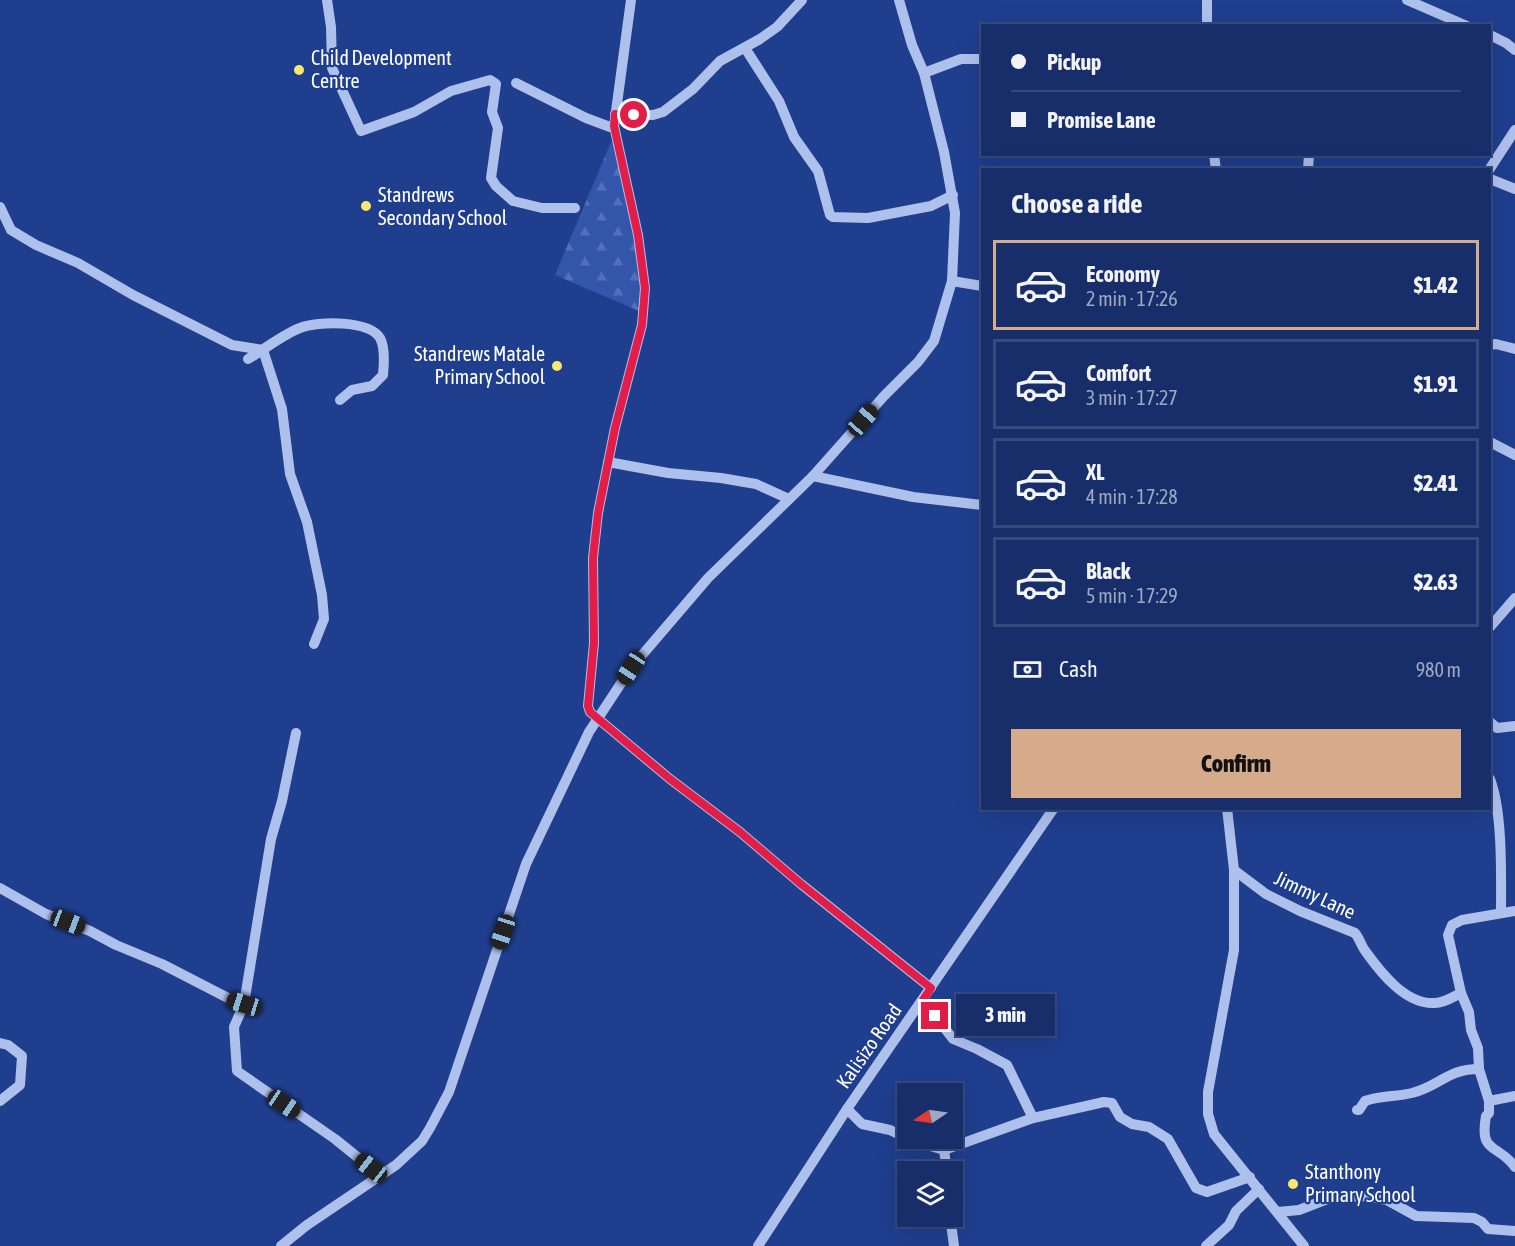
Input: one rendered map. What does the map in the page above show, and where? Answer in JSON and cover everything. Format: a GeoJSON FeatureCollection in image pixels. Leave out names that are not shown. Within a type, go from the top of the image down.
{"type":"FeatureCollection","features":[{"type":"Feature","properties":{"kind":"street"},"geometry":{"type":"LineString","coordinates":[[327,0],[331,27],[332,68],[361,131],[414,112],[452,91],[490,80],[496,84],[492,112],[498,128],[491,178],[496,186],[513,201],[542,208],[575,208]]}},
{"type":"Feature","properties":{"kind":"street"},"geometry":{"type":"LineString","coordinates":[[631,0],[615,114],[615,136],[638,235],[645,288],[642,325],[608,462],[595,541],[594,643],[588,699],[590,712],[931,988]]}},
{"type":"Feature","properties":{"kind":"street"},"geometry":{"type":"LineString","coordinates":[[615,114],[653,115],[663,112],[693,89],[720,61],[777,27],[802,0]]}},
{"type":"Feature","properties":{"kind":"street"},"geometry":{"type":"LineString","coordinates":[[281,1246],[315,1219],[386,1172],[411,1153],[422,1141],[449,1092],[526,864],[584,743],[631,668],[708,578],[813,476],[884,396],[918,362],[934,341],[952,281],[955,213],[944,152],[924,73],[912,45],[899,0]]}},
{"type":"Feature","properties":{"kind":"street"},"geometry":{"type":"LineString","coordinates":[[1207,0],[1207,24]]}},
{"type":"Feature","properties":{"kind":"street"},"geometry":{"type":"LineString","coordinates":[[1407,0],[1462,24]]}},
{"type":"Feature","properties":{"kind":"street"},"geometry":{"type":"LineString","coordinates":[[1491,35],[1506,42],[1515,50]]}},
{"type":"Feature","properties":{"kind":"street"},"geometry":{"type":"LineString","coordinates":[[745,48],[779,101],[794,137],[818,171],[830,214],[833,217],[868,218],[931,206],[953,195]]}},
{"type":"Feature","properties":{"kind":"street"},"geometry":{"type":"LineString","coordinates":[[924,73],[961,59],[981,59]]}},
{"type":"Feature","properties":{"kind":"street"},"geometry":{"type":"LineString","coordinates":[[516,83],[610,127]]}},
{"type":"Feature","properties":{"kind":"street"},"geometry":{"type":"LineString","coordinates":[[1490,168],[1515,130]]}},
{"type":"Feature","properties":{"kind":"street"},"geometry":{"type":"LineString","coordinates":[[1491,179],[1515,189]]}},
{"type":"Feature","properties":{"kind":"street"},"geometry":{"type":"LineString","coordinates":[[0,207],[11,230],[36,245],[78,263],[133,295],[232,345],[263,350]]}},
{"type":"Feature","properties":{"kind":"street"},"geometry":{"type":"LineString","coordinates":[[952,281],[981,286]]}},
{"type":"Feature","properties":{"kind":"street"},"geometry":{"type":"LineString","coordinates":[[248,359],[298,329],[319,323],[332,322],[373,331],[382,341],[382,375],[372,386],[352,390],[340,400]]}},
{"type":"Feature","properties":{"kind":"street"},"geometry":{"type":"LineString","coordinates":[[1491,345],[1515,349]]}},
{"type":"Feature","properties":{"kind":"street"},"geometry":{"type":"LineString","coordinates":[[263,350],[282,409],[290,474],[307,522],[322,595],[324,619],[314,644]]}},
{"type":"Feature","properties":{"kind":"street"},"geometry":{"type":"LineString","coordinates":[[1491,442],[1515,454]]}},
{"type":"Feature","properties":{"kind":"street"},"geometry":{"type":"LineString","coordinates":[[608,462],[668,473],[756,484],[789,499]]}},
{"type":"Feature","properties":{"kind":"street"},"geometry":{"type":"LineString","coordinates":[[813,476],[913,497],[981,505]]}},
{"type":"Feature","properties":{"kind":"street"},"geometry":{"type":"LineString","coordinates":[[1491,626],[1515,598]]}},
{"type":"Feature","properties":{"kind":"street"},"geometry":{"type":"LineString","coordinates":[[1491,723],[1497,728],[1515,726]]}},
{"type":"Feature","properties":{"kind":"street"},"geometry":{"type":"LineString","coordinates":[[296,734],[282,801],[271,839],[244,1004],[234,1027],[237,1071],[335,1139],[371,1168],[386,1172]]}},
{"type":"Feature","properties":{"kind":"street"},"geometry":{"type":"LineString","coordinates":[[1491,784],[1497,815],[1500,851],[1501,913]]}},
{"type":"Feature","properties":{"kind":"street","name":"Kalisizo Road"},"geometry":{"type":"LineString","coordinates":[[758,1246],[847,1109],[1053,810]]}},
{"type":"Feature","properties":{"kind":"street"},"geometry":{"type":"LineString","coordinates":[[1227,810],[1234,870],[1234,950],[1208,1092],[1208,1114],[1214,1134],[1304,1246]]}},
{"type":"Feature","properties":{"kind":"street","name":"Jimmy Lane"},"geometry":{"type":"LineString","coordinates":[[1234,870],[1266,894],[1354,933],[1360,938],[1365,951],[1392,985],[1404,994],[1432,1004],[1461,993]]}},
{"type":"Feature","properties":{"kind":"street"},"geometry":{"type":"LineString","coordinates":[[0,888],[46,914],[90,931],[244,1004]]}},
{"type":"Feature","properties":{"kind":"street"},"geometry":{"type":"LineString","coordinates":[[1515,911],[1462,920],[1452,925],[1448,935],[1461,993],[1469,1012],[1471,1030],[1478,1048],[1479,1069],[1489,1101],[1489,1113],[1484,1125],[1487,1144],[1490,1148],[1504,1154],[1515,1167]]}},
{"type":"Feature","properties":{"kind":"street"},"geometry":{"type":"LineString","coordinates":[[923,1000],[953,1039],[1007,1065],[1033,1118]]}},
{"type":"Feature","properties":{"kind":"street"},"geometry":{"type":"LineString","coordinates":[[0,1043],[8,1045],[22,1056],[20,1085],[0,1101]]}},
{"type":"Feature","properties":{"kind":"street"},"geometry":{"type":"LineString","coordinates":[[1357,1110],[1370,1099],[1413,1093],[1427,1089],[1450,1073],[1479,1069]]}},
{"type":"Feature","properties":{"kind":"street"},"geometry":{"type":"LineString","coordinates":[[1489,1101],[1515,1096]]}},
{"type":"Feature","properties":{"kind":"street"},"geometry":{"type":"LineString","coordinates":[[847,1109],[862,1124],[890,1130],[913,1141],[944,1150],[1033,1118],[1104,1102],[1112,1103],[1120,1117],[1132,1124],[1149,1127],[1168,1138],[1196,1188],[1207,1192],[1250,1177]]}},
{"type":"Feature","properties":{"kind":"street"},"geometry":{"type":"LineString","coordinates":[[944,1150],[946,1161]]}},
{"type":"Feature","properties":{"kind":"street"},"geometry":{"type":"LineString","coordinates":[[1206,1246],[1229,1226],[1236,1211],[1259,1189]]}},
{"type":"Feature","properties":{"kind":"street"},"geometry":{"type":"LineString","coordinates":[[1278,1212],[1299,1210],[1330,1198],[1375,1197],[1387,1200],[1416,1216],[1474,1218],[1488,1229],[1515,1232]]}},
{"type":"Feature","properties":{"kind":"street"},"geometry":{"type":"LineString","coordinates":[[951,1227],[954,1246]]}},
{"type":"Feature","properties":{"kind":"green space"},"geometry":{"type":"Polygon","coordinates":[[[611,142],[614,143],[630,216],[642,290],[639,311],[555,275],[611,142]]]}},
{"type":"Feature","properties":{"kind":"place","name":"Child Development Centre"},"geometry":{"type":"Point","coordinates":[299,70]}},
{"type":"Feature","properties":{"kind":"place","name":"Standrews Secondary School"},"geometry":{"type":"Point","coordinates":[366,206]}},
{"type":"Feature","properties":{"kind":"place","name":"Standrews Matale Primary School"},"geometry":{"type":"Point","coordinates":[557,366]}},
{"type":"Feature","properties":{"kind":"place","name":"Stanthony Primary School"},"geometry":{"type":"Point","coordinates":[1293,1184]}},
{"type":"Feature","properties":{"kind":"route"},"geometry":{"type":"LineString","coordinates":[[634,115],[615,114],[614,126],[638,235],[645,288],[642,325],[615,428],[598,513],[593,558],[594,643],[588,699],[590,712],[931,988],[923,1000],[935,1016]]}}]}
